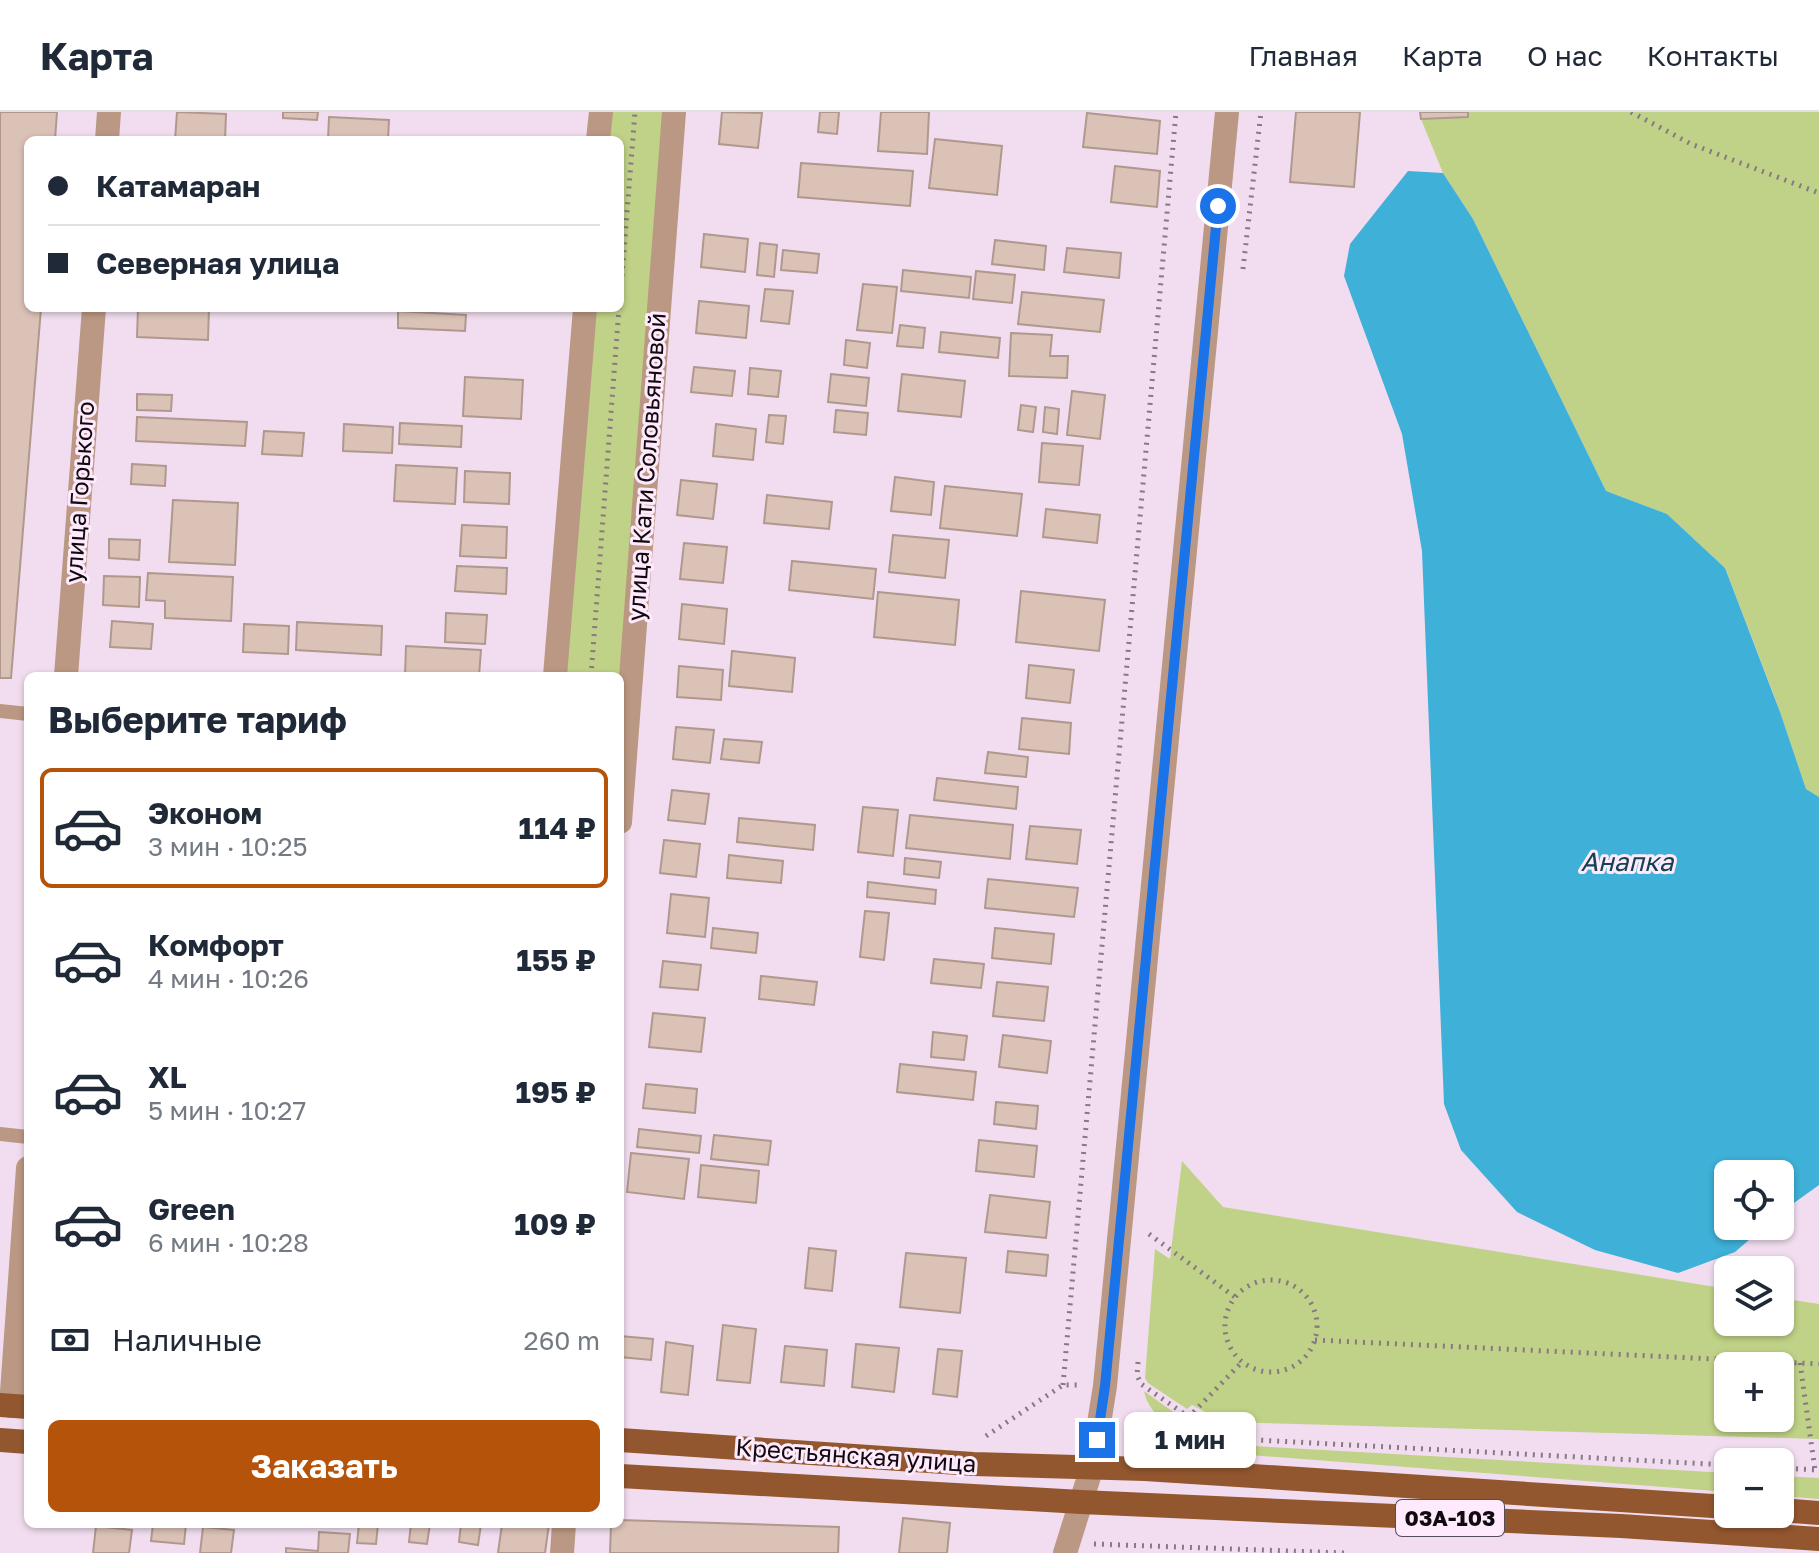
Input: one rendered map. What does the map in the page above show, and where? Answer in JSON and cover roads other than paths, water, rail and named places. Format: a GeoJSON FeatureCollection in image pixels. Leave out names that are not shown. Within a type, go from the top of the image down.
{"type":"FeatureCollection","features":[{"type":"Feature","properties":{"kind":"main road"},"geometry":{"type":"LineString","coordinates":[[0,1440],[24,1442]]}},
{"type":"Feature","properties":{"kind":"main road","name":"Крестьянская улица"},"geometry":{"type":"LineString","coordinates":[[624,1440],[973,1464],[1092,1467]]}},
{"type":"Feature","properties":{"kind":"main road","name":"03А-103"},"geometry":{"type":"LineString","coordinates":[[1092,1467],[1714,1506]]}},
{"type":"Feature","properties":{"kind":"main road","name":"Крестьянская улица"},"geometry":{"type":"LineString","coordinates":[[624,1476],[1081,1502]]}},
{"type":"Feature","properties":{"kind":"main road","name":"03А-103"},"geometry":{"type":"LineString","coordinates":[[1081,1502],[1621,1526],[1819,1539]]}},
{"type":"Feature","properties":{"kind":"main road"},"geometry":{"type":"LineString","coordinates":[[1794,1511],[1819,1513]]}},
{"type":"Feature","properties":{"kind":"street"},"geometry":{"type":"LineString","coordinates":[[107,136],[109,112]]}},
{"type":"Feature","properties":{"kind":"street"},"geometry":{"type":"LineString","coordinates":[[598,136],[601,112]]}},
{"type":"Feature","properties":{"kind":"street","name":"улица Кати Соловьяновой"},"geometry":{"type":"LineString","coordinates":[[624,769],[674,112]]}},
{"type":"Feature","properties":{"kind":"street"},"geometry":{"type":"LineString","coordinates":[[1066,1548],[1092,1467],[1105,1386],[1227,112]]}},
{"type":"Feature","properties":{"kind":"street","name":"улица Горького"},"geometry":{"type":"LineString","coordinates":[[66,672],[94,312]]}},
{"type":"Feature","properties":{"kind":"street"},"geometry":{"type":"LineString","coordinates":[[555,672],[585,312]]}},
{"type":"Feature","properties":{"kind":"street"},"geometry":{"type":"LineString","coordinates":[[13,1406],[24,1231]]}},
{"type":"Feature","properties":{"kind":"street"},"geometry":{"type":"LineString","coordinates":[[562,1553],[564,1528]]}},
{"type":"Feature","properties":{"kind":"lane"},"geometry":{"type":"LineString","coordinates":[[0,711],[24,714]]}},
{"type":"Feature","properties":{"kind":"lane"},"geometry":{"type":"LineString","coordinates":[[0,1134],[24,1137]]}},
{"type":"Feature","properties":{"kind":"water","name":"Анапка"},"geometry":{"type":"Polygon","coordinates":[[[1408,171],[1443,173],[1473,219],[1606,491],[1667,514],[1725,568],[1806,789],[1819,797],[1819,1185],[1794,1203],[1794,1160],[1714,1160],[1714,1240],[1749,1240],[1735,1252],[1714,1256],[1714,1260],[1678,1273],[1595,1250],[1517,1212],[1461,1150],[1444,1104],[1422,551],[1402,434],[1344,276],[1350,244],[1408,171]]]}}]}
